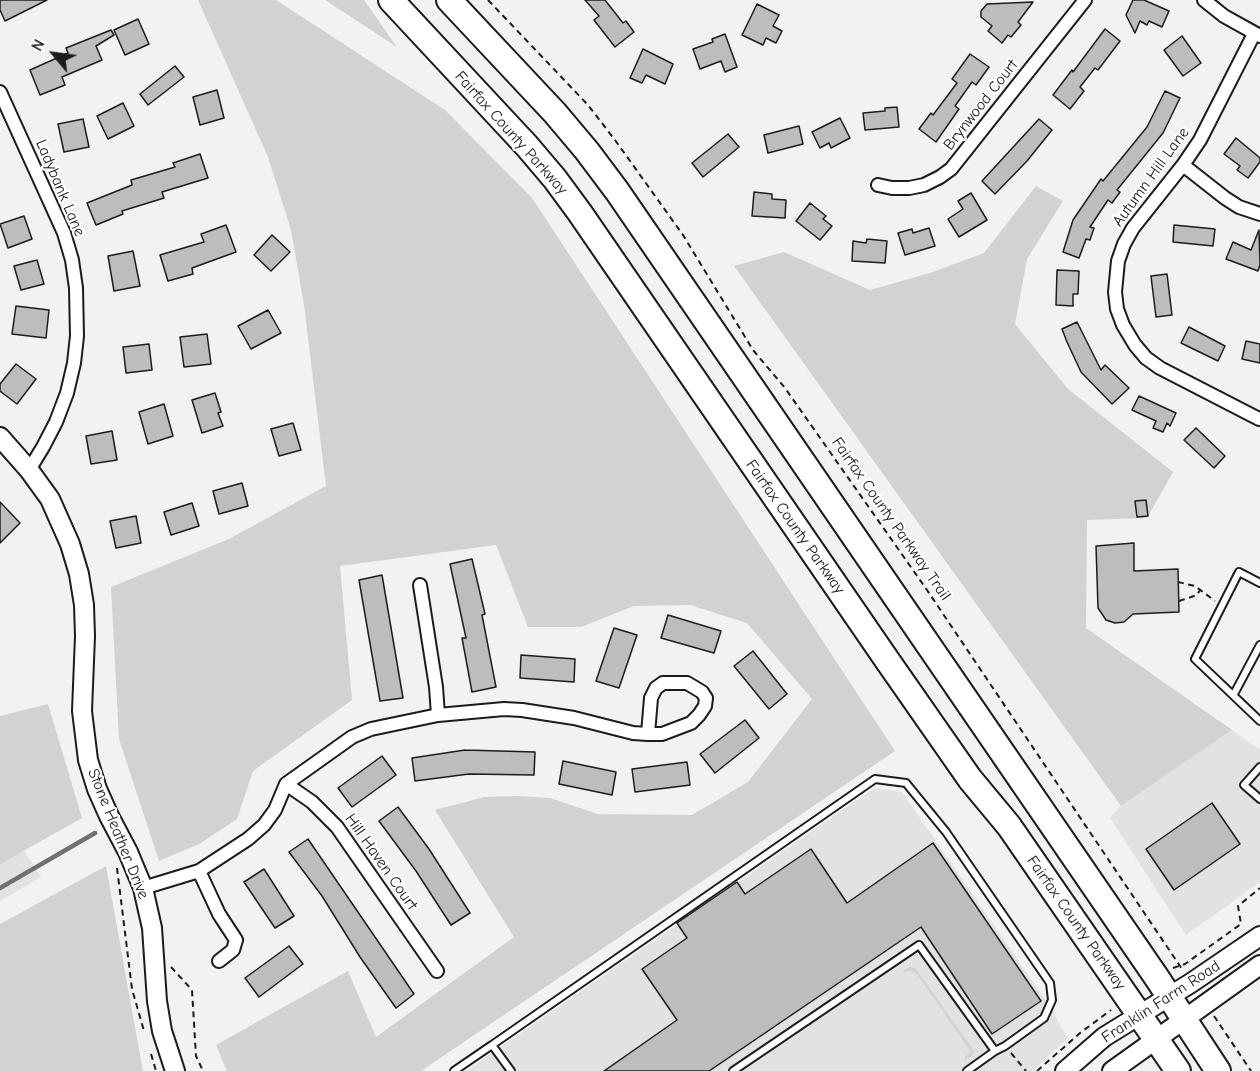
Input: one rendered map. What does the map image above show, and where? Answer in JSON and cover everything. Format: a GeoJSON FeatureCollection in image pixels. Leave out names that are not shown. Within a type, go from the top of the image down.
{"type":"FeatureCollection","features":[{"type":"Feature","properties":{"kind":"highway","name":"Fairfax County Parkway"},"geometry":{"type":"LineString","coordinates":[[391,0],[555,179],[970,779],[1009,826],[1178,1071]]}},
{"type":"Feature","properties":{"kind":"highway"},"geometry":{"type":"LineString","coordinates":[[448,0],[555,113],[617,191],[1218,1071]]}},
{"type":"Feature","properties":{"kind":"street","name":"Brynwood Court"},"geometry":{"type":"LineString","coordinates":[[878,185],[892,188],[924,185],[951,169],[1085,0]]}},
{"type":"Feature","properties":{"kind":"street"},"geometry":{"type":"LineString","coordinates":[[1204,0],[1224,16],[1257,35]]}},
{"type":"Feature","properties":{"kind":"street","name":"Autumn Hill Lane"},"geometry":{"type":"LineString","coordinates":[[1257,35],[1209,124],[1183,165],[1133,228],[1124,244],[1116,273],[1115,292],[1123,325],[1146,358],[1160,368],[1259,419]]}},
{"type":"Feature","properties":{"kind":"street","name":"Ladybank Lane"},"geometry":{"type":"LineString","coordinates":[[0,92],[64,233],[72,260],[76,288],[77,336],[67,393],[52,430],[29,470]]}},
{"type":"Feature","properties":{"kind":"street"},"geometry":{"type":"LineString","coordinates":[[1183,165],[1239,207],[1260,214]]}},
{"type":"Feature","properties":{"kind":"street","name":"Stone Heather Drive"},"geometry":{"type":"LineString","coordinates":[[0,437],[29,470],[50,499],[60,518],[79,574],[86,636],[82,711],[88,760],[101,798],[143,888],[152,928],[157,1000],[162,1031],[175,1071]]}},
{"type":"Feature","properties":{"kind":"street"},"geometry":{"type":"LineString","coordinates":[[420,585],[436,687],[438,715]]}},
{"type":"Feature","properties":{"kind":"street"},"geometry":{"type":"LineString","coordinates":[[143,888],[199,871],[248,839],[264,825],[275,810],[286,784],[352,738],[371,729],[438,715],[504,709],[574,718],[633,733],[648,734],[662,734],[691,723],[699,716],[705,706],[706,698],[702,692],[687,683],[663,682],[656,688],[651,698],[648,734]]}},
{"type":"Feature","properties":{"kind":"street","name":"Hill Haven Court"},"geometry":{"type":"LineString","coordinates":[[286,784],[312,802],[337,827],[437,971]]}},
{"type":"Feature","properties":{"kind":"street"},"geometry":{"type":"LineString","coordinates":[[199,871],[219,914],[236,940],[233,950],[219,961]]}},
{"type":"Feature","properties":{"kind":"street","name":"Franklin Farm Road"},"geometry":{"type":"LineString","coordinates":[[1065,1071],[1104,1037],[1191,983],[1260,936]]}},
{"type":"Feature","properties":{"kind":"street","name":"Franklin Farm Road"},"geometry":{"type":"LineString","coordinates":[[1112,1071],[1260,965]]}},
{"type":"Feature","properties":{"kind":"lane"},"geometry":{"type":"LineString","coordinates":[[1260,584],[1239,572],[1195,658],[1260,722]]}},
{"type":"Feature","properties":{"kind":"lane"},"geometry":{"type":"LineString","coordinates":[[1234,694],[1260,645]]}},
{"type":"Feature","properties":{"kind":"lane"},"geometry":{"type":"LineString","coordinates":[[1260,767],[1244,785],[1260,799]]}},
{"type":"Feature","properties":{"kind":"lane"},"geometry":{"type":"LineString","coordinates":[[454,1071],[875,778],[906,783],[946,832],[1050,983],[1052,1000],[1044,1018],[967,1071]]}},
{"type":"Feature","properties":{"kind":"lane"},"geometry":{"type":"LineString","coordinates":[[733,1071],[919,945],[995,1051]]}},
{"type":"Feature","properties":{"kind":"lane"},"geometry":{"type":"LineString","coordinates":[[492,1045],[511,1071]]}},
{"type":"Feature","properties":{"kind":"path","name":"Fairfax County Parkway Trail"},"geometry":{"type":"LineString","coordinates":[[488,0],[588,105],[615,140],[683,236],[753,350],[785,388],[927,590],[1191,983]]}},
{"type":"Feature","properties":{"kind":"path"},"geometry":{"type":"LineString","coordinates":[[1178,582],[1195,586],[1222,605]]}},
{"type":"Feature","properties":{"kind":"path"},"geometry":{"type":"LineString","coordinates":[[1179,601],[1197,595],[1200,590]]}},
{"type":"Feature","properties":{"kind":"path"},"geometry":{"type":"LineString","coordinates":[[117,868],[132,989],[147,1040]]}},
{"type":"Feature","properties":{"kind":"path"},"geometry":{"type":"LineString","coordinates":[[1179,965],[1185,964],[1241,924],[1238,906],[1260,888]]}},
{"type":"Feature","properties":{"kind":"path"},"geometry":{"type":"LineString","coordinates":[[171,968],[192,990],[196,1056],[203,1071]]}},
{"type":"Feature","properties":{"kind":"path"},"geometry":{"type":"LineString","coordinates":[[1204,1003],[1251,1071]]}},
{"type":"Feature","properties":{"kind":"path"},"geometry":{"type":"LineString","coordinates":[[1005,1046],[1026,1071]]}},
{"type":"Feature","properties":{"kind":"path"},"geometry":{"type":"LineString","coordinates":[[150,1051],[156,1071]]}},
{"type":"Feature","properties":{"kind":"shaded area"},"geometry":{"type":"Polygon","coordinates":[[[198,0],[276,0],[445,110],[532,198],[895,751],[421,1071],[227,1071],[216,1045],[348,971],[376,1037],[514,937],[435,810],[484,797],[517,796],[550,798],[598,814],[692,815],[748,782],[812,699],[747,623],[690,605],[634,606],[581,627],[528,627],[496,545],[340,566],[352,700],[253,771],[237,819],[199,844],[159,861],[119,739],[111,587],[229,539],[326,486],[304,305],[291,230],[268,157],[198,0]]]}},
{"type":"Feature","properties":{"kind":"shaded area"},"geometry":{"type":"Polygon","coordinates":[[[325,0],[364,0],[397,47],[325,0]]]}},
{"type":"Feature","properties":{"kind":"shaded area"},"geometry":{"type":"Polygon","coordinates":[[[1036,186],[1063,201],[1027,259],[1015,324],[1068,389],[1173,472],[1147,518],[1087,520],[1086,628],[1232,730],[1121,806],[734,266],[784,252],[870,290],[930,273],[984,253],[1036,186]]]}},
{"type":"Feature","properties":{"kind":"shaded area"},"geometry":{"type":"Polygon","coordinates":[[[48,704],[82,818],[0,864],[0,716],[48,704]]]}},
{"type":"Feature","properties":{"kind":"shaded area"},"geometry":{"type":"Polygon","coordinates":[[[1232,730],[1260,750],[1260,882],[1186,935],[1110,818],[1121,806],[1232,730]]]}},
{"type":"Feature","properties":{"kind":"shaded area"},"geometry":{"type":"Polygon","coordinates":[[[874,788],[902,792],[1045,999],[1068,1038],[1033,1071],[466,1071],[874,788]]]}},
{"type":"Feature","properties":{"kind":"shaded area"},"geometry":{"type":"Polygon","coordinates":[[[0,812],[41,877],[0,901],[0,812]]]}},
{"type":"Feature","properties":{"kind":"shaded area"},"geometry":{"type":"Polygon","coordinates":[[[106,866],[143,1071],[0,1071],[0,924],[106,866]]]}},
{"type":"Feature","properties":{"kind":"shaded area"},"geometry":{"type":"Polygon","coordinates":[[[910,967],[916,969],[972,1048],[974,1052],[971,1057],[965,1059],[965,1056],[971,1052],[917,974],[911,970],[903,973],[910,967]]]}},
{"type":"Feature","properties":{"kind":"building"},"geometry":{"type":"Polygon","coordinates":[[[0,0],[47,0],[5,21],[0,10],[0,0]]]}},
{"type":"Feature","properties":{"kind":"building"},"geometry":{"type":"Polygon","coordinates":[[[585,0],[605,0],[623,23],[626,21],[634,32],[615,47],[594,20],[599,16],[585,0]]]}},
{"type":"Feature","properties":{"kind":"building"},"geometry":{"type":"Polygon","coordinates":[[[1133,0],[1144,0],[1169,11],[1162,27],[1149,21],[1147,25],[1140,21],[1135,33],[1126,15],[1133,0]]]}},
{"type":"Feature","properties":{"kind":"building"},"geometry":{"type":"Polygon","coordinates":[[[1033,2],[1018,22],[1021,25],[1011,37],[1008,35],[1002,43],[988,31],[992,26],[981,17],[981,11],[987,4],[1033,2]]]}},
{"type":"Feature","properties":{"kind":"building"},"geometry":{"type":"Polygon","coordinates":[[[757,4],[779,15],[773,26],[782,31],[776,43],[766,38],[763,45],[742,35],[757,4]]]}},
{"type":"Feature","properties":{"kind":"building"},"geometry":{"type":"Polygon","coordinates":[[[138,19],[149,44],[125,55],[114,30],[138,19]]]}},
{"type":"Feature","properties":{"kind":"building"},"geometry":{"type":"Polygon","coordinates":[[[1105,29],[1120,41],[1098,70],[1095,68],[1080,87],[1084,91],[1070,109],[1053,95],[1105,29]]]}},
{"type":"Feature","properties":{"kind":"building"},"geometry":{"type":"Polygon","coordinates":[[[111,30],[114,35],[96,46],[102,60],[62,77],[65,85],[40,95],[30,70],[68,53],[66,48],[111,30]]]}},
{"type":"Feature","properties":{"kind":"building"},"geometry":{"type":"Polygon","coordinates":[[[725,34],[737,67],[725,72],[721,61],[700,69],[693,49],[713,42],[712,39],[725,34]]]}},
{"type":"Feature","properties":{"kind":"building"},"geometry":{"type":"Polygon","coordinates":[[[1182,36],[1201,63],[1183,76],[1164,50],[1182,36]]]}},
{"type":"Feature","properties":{"kind":"building"},"geometry":{"type":"Polygon","coordinates":[[[643,49],[673,64],[665,84],[646,75],[642,83],[630,78],[643,49]]]}},
{"type":"Feature","properties":{"kind":"building"},"geometry":{"type":"Polygon","coordinates":[[[970,54],[989,67],[976,85],[972,82],[955,106],[959,109],[936,142],[919,129],[931,113],[933,115],[957,83],[952,79],[970,54]]]}},
{"type":"Feature","properties":{"kind":"building"},"geometry":{"type":"Polygon","coordinates":[[[175,66],[184,77],[148,105],[140,94],[175,66]]]}},
{"type":"Feature","properties":{"kind":"building"},"geometry":{"type":"Polygon","coordinates":[[[217,90],[224,118],[200,125],[193,97],[217,90]]]}},
{"type":"Feature","properties":{"kind":"building"},"geometry":{"type":"Polygon","coordinates":[[[1165,91],[1180,98],[1163,133],[1117,190],[1120,192],[1112,203],[1108,200],[1090,227],[1094,228],[1090,240],[1086,239],[1079,258],[1063,252],[1073,220],[1101,179],[1103,181],[1147,127],[1165,91]]]}},
{"type":"Feature","properties":{"kind":"building"},"geometry":{"type":"Polygon","coordinates":[[[123,103],[134,126],[108,139],[97,116],[123,103]]]}},
{"type":"Feature","properties":{"kind":"building"},"geometry":{"type":"Polygon","coordinates":[[[897,107],[899,127],[865,130],[863,113],[885,111],[885,108],[897,107]]]}},
{"type":"Feature","properties":{"kind":"building"},"geometry":{"type":"Polygon","coordinates":[[[840,118],[850,138],[831,148],[829,143],[820,148],[812,132],[840,118]]]}},
{"type":"Feature","properties":{"kind":"building"},"geometry":{"type":"Polygon","coordinates":[[[83,119],[89,147],[64,152],[58,124],[83,119]]]}},
{"type":"Feature","properties":{"kind":"building"},"geometry":{"type":"Polygon","coordinates":[[[1039,119],[1052,130],[1027,161],[995,194],[982,181],[1039,119]]]}},
{"type":"Feature","properties":{"kind":"building"},"geometry":{"type":"Polygon","coordinates":[[[799,126],[803,144],[768,153],[764,135],[799,126]]]}},
{"type":"Feature","properties":{"kind":"building"},"geometry":{"type":"Polygon","coordinates":[[[728,134],[739,147],[703,177],[692,163],[728,134]]]}},
{"type":"Feature","properties":{"kind":"building"},"geometry":{"type":"Polygon","coordinates":[[[1236,138],[1260,158],[1260,162],[1248,178],[1237,170],[1240,166],[1224,154],[1236,138]]]}},
{"type":"Feature","properties":{"kind":"building"},"geometry":{"type":"Polygon","coordinates":[[[200,154],[208,178],[162,192],[164,198],[122,211],[123,214],[96,225],[87,203],[132,185],[131,180],[175,167],[173,163],[200,154]]]}},
{"type":"Feature","properties":{"kind":"building"},"geometry":{"type":"Polygon","coordinates":[[[754,192],[772,194],[772,199],[786,200],[785,218],[752,216],[754,192]]]}},
{"type":"Feature","properties":{"kind":"building"},"geometry":{"type":"Polygon","coordinates":[[[971,193],[987,220],[959,237],[948,219],[963,209],[958,201],[971,193]]]}},
{"type":"Feature","properties":{"kind":"building"},"geometry":{"type":"Polygon","coordinates":[[[810,203],[826,216],[823,219],[832,226],[820,240],[796,221],[810,203]]]}},
{"type":"Feature","properties":{"kind":"building"},"geometry":{"type":"Polygon","coordinates":[[[24,216],[32,239],[8,248],[0,224],[24,216]]]}},
{"type":"Feature","properties":{"kind":"building"},"geometry":{"type":"Polygon","coordinates":[[[226,225],[236,252],[192,268],[193,274],[168,281],[160,255],[204,242],[201,234],[226,225]]]}},
{"type":"Feature","properties":{"kind":"building"},"geometry":{"type":"Polygon","coordinates":[[[1174,225],[1215,229],[1213,246],[1173,242],[1174,225]]]}},
{"type":"Feature","properties":{"kind":"building"},"geometry":{"type":"Polygon","coordinates":[[[929,228],[935,246],[905,255],[898,233],[912,229],[913,233],[929,228]]]}},
{"type":"Feature","properties":{"kind":"building"},"geometry":{"type":"Polygon","coordinates":[[[1259,230],[1260,265],[1258,271],[1226,259],[1233,242],[1251,250],[1259,230]]]}},
{"type":"Feature","properties":{"kind":"building"},"geometry":{"type":"Polygon","coordinates":[[[272,235],[290,252],[271,271],[254,255],[272,235]]]}},
{"type":"Feature","properties":{"kind":"building"},"geometry":{"type":"Polygon","coordinates":[[[867,239],[887,241],[885,263],[852,261],[853,241],[866,243],[867,239]]]}},
{"type":"Feature","properties":{"kind":"building"},"geometry":{"type":"Polygon","coordinates":[[[133,251],[140,286],[114,291],[108,256],[133,251]]]}},
{"type":"Feature","properties":{"kind":"building"},"geometry":{"type":"Polygon","coordinates":[[[37,260],[44,284],[21,290],[14,266],[37,260]]]}},
{"type":"Feature","properties":{"kind":"building"},"geometry":{"type":"Polygon","coordinates":[[[1057,270],[1079,271],[1078,294],[1073,294],[1073,306],[1056,305],[1057,270]]]}},
{"type":"Feature","properties":{"kind":"building"},"geometry":{"type":"Polygon","coordinates":[[[1167,274],[1172,315],[1156,317],[1151,276],[1167,274]]]}},
{"type":"Feature","properties":{"kind":"building"},"geometry":{"type":"Polygon","coordinates":[[[16,306],[49,310],[46,338],[12,334],[16,306]]]}},
{"type":"Feature","properties":{"kind":"building"},"geometry":{"type":"Polygon","coordinates":[[[268,310],[281,333],[251,349],[238,326],[268,310]]]}},
{"type":"Feature","properties":{"kind":"building"},"geometry":{"type":"Polygon","coordinates":[[[1077,322],[1101,370],[1105,365],[1129,388],[1112,404],[1081,372],[1067,342],[1062,329],[1077,322]]]}},
{"type":"Feature","properties":{"kind":"building"},"geometry":{"type":"Polygon","coordinates":[[[1189,327],[1225,346],[1218,361],[1181,343],[1189,327]]]}},
{"type":"Feature","properties":{"kind":"building"},"geometry":{"type":"Polygon","coordinates":[[[207,334],[211,364],[184,367],[180,337],[207,334]]]}},
{"type":"Feature","properties":{"kind":"building"},"geometry":{"type":"Polygon","coordinates":[[[1246,341],[1260,344],[1260,363],[1242,359],[1246,341]]]}},
{"type":"Feature","properties":{"kind":"building"},"geometry":{"type":"Polygon","coordinates":[[[149,344],[152,370],[126,373],[123,347],[149,344]]]}},
{"type":"Feature","properties":{"kind":"building"},"geometry":{"type":"Polygon","coordinates":[[[16,364],[36,379],[17,404],[0,391],[0,384],[16,364]]]}},
{"type":"Feature","properties":{"kind":"building"},"geometry":{"type":"Polygon","coordinates":[[[215,393],[223,426],[202,433],[192,400],[215,393]]]}},
{"type":"Feature","properties":{"kind":"building"},"geometry":{"type":"Polygon","coordinates":[[[1139,396],[1176,413],[1170,426],[1167,423],[1163,432],[1153,428],[1156,421],[1132,410],[1139,396]]]}},
{"type":"Feature","properties":{"kind":"building"},"geometry":{"type":"Polygon","coordinates":[[[164,404],[173,436],[148,444],[139,412],[164,404]]]}},
{"type":"Feature","properties":{"kind":"building"},"geometry":{"type":"Polygon","coordinates":[[[293,423],[301,450],[279,456],[271,429],[293,423]]]}},
{"type":"Feature","properties":{"kind":"building"},"geometry":{"type":"Polygon","coordinates":[[[1196,428],[1225,456],[1214,468],[1184,440],[1196,428]]]}},
{"type":"Feature","properties":{"kind":"building"},"geometry":{"type":"Polygon","coordinates":[[[112,431],[117,460],[91,464],[86,436],[112,431]]]}},
{"type":"Feature","properties":{"kind":"building"},"geometry":{"type":"Polygon","coordinates":[[[242,483],[248,506],[219,514],[213,491],[242,483]]]}},
{"type":"Feature","properties":{"kind":"building"},"geometry":{"type":"Polygon","coordinates":[[[1146,500],[1148,516],[1137,517],[1135,501],[1146,500]]]}},
{"type":"Feature","properties":{"kind":"building"},"geometry":{"type":"Polygon","coordinates":[[[0,502],[20,523],[0,543],[0,502]]]}},
{"type":"Feature","properties":{"kind":"building"},"geometry":{"type":"Polygon","coordinates":[[[192,503],[199,526],[171,535],[164,512],[192,503]]]}},
{"type":"Feature","properties":{"kind":"building"},"geometry":{"type":"Polygon","coordinates":[[[136,516],[141,543],[116,548],[110,521],[136,516]]]}},
{"type":"Feature","properties":{"kind":"building"},"geometry":{"type":"Polygon","coordinates":[[[1134,543],[1134,571],[1178,569],[1179,612],[1133,614],[1124,622],[1115,623],[1106,620],[1098,608],[1096,546],[1134,543]]]}},
{"type":"Feature","properties":{"kind":"building"},"geometry":{"type":"Polygon","coordinates":[[[472,559],[485,614],[482,615],[496,687],[472,692],[462,638],[466,638],[450,564],[472,559]]]}},
{"type":"Feature","properties":{"kind":"building"},"geometry":{"type":"Polygon","coordinates":[[[382,575],[403,698],[380,701],[359,580],[382,575]]]}},
{"type":"Feature","properties":{"kind":"building"},"geometry":{"type":"Polygon","coordinates":[[[668,615],[721,631],[714,653],[661,638],[668,615]]]}},
{"type":"Feature","properties":{"kind":"building"},"geometry":{"type":"Polygon","coordinates":[[[614,628],[637,635],[619,688],[596,681],[614,628]]]}},
{"type":"Feature","properties":{"kind":"building"},"geometry":{"type":"Polygon","coordinates":[[[753,651],[787,694],[769,709],[734,666],[753,651]]]}},
{"type":"Feature","properties":{"kind":"building"},"geometry":{"type":"Polygon","coordinates":[[[521,655],[575,659],[574,682],[520,678],[521,655]]]}},
{"type":"Feature","properties":{"kind":"building"},"geometry":{"type":"Polygon","coordinates":[[[745,720],[759,738],[715,773],[700,754],[745,720]]]}},
{"type":"Feature","properties":{"kind":"building"},"geometry":{"type":"Polygon","coordinates":[[[465,750],[535,752],[534,775],[469,774],[415,781],[412,758],[465,750]]]}},
{"type":"Feature","properties":{"kind":"building"},"geometry":{"type":"Polygon","coordinates":[[[382,756],[396,775],[352,807],[338,788],[382,756]]]}},
{"type":"Feature","properties":{"kind":"building"},"geometry":{"type":"Polygon","coordinates":[[[563,761],[616,772],[612,795],[559,784],[563,761]]]}},
{"type":"Feature","properties":{"kind":"building"},"geometry":{"type":"Polygon","coordinates":[[[687,762],[690,785],[635,792],[632,769],[687,762]]]}},
{"type":"Feature","properties":{"kind":"building"},"geometry":{"type":"Polygon","coordinates":[[[1212,803],[1240,844],[1174,890],[1146,849],[1212,803]]]}},
{"type":"Feature","properties":{"kind":"building"},"geometry":{"type":"Polygon","coordinates":[[[398,807],[429,849],[470,913],[451,925],[416,871],[379,821],[398,807]]]}},
{"type":"Feature","properties":{"kind":"building"},"geometry":{"type":"Polygon","coordinates":[[[308,839],[414,994],[396,1008],[360,957],[322,896],[289,852],[308,839]]]}},
{"type":"Feature","properties":{"kind":"building"},"geometry":{"type":"Polygon","coordinates":[[[933,843],[1041,1001],[992,1034],[921,927],[709,1071],[604,1071],[677,1020],[642,969],[687,938],[677,923],[737,882],[745,894],[811,849],[847,903],[933,843]]]}},
{"type":"Feature","properties":{"kind":"building"},"geometry":{"type":"Polygon","coordinates":[[[264,869],[294,916],[275,928],[244,882],[264,869]]]}},
{"type":"Feature","properties":{"kind":"building"},"geometry":{"type":"Polygon","coordinates":[[[289,946],[303,964],[259,997],[245,978],[289,946]]]}},
{"type":"Feature","properties":{"kind":"waterway"},"geometry":{"type":"LineString","coordinates":[[0,888],[95,833]]}}]}
